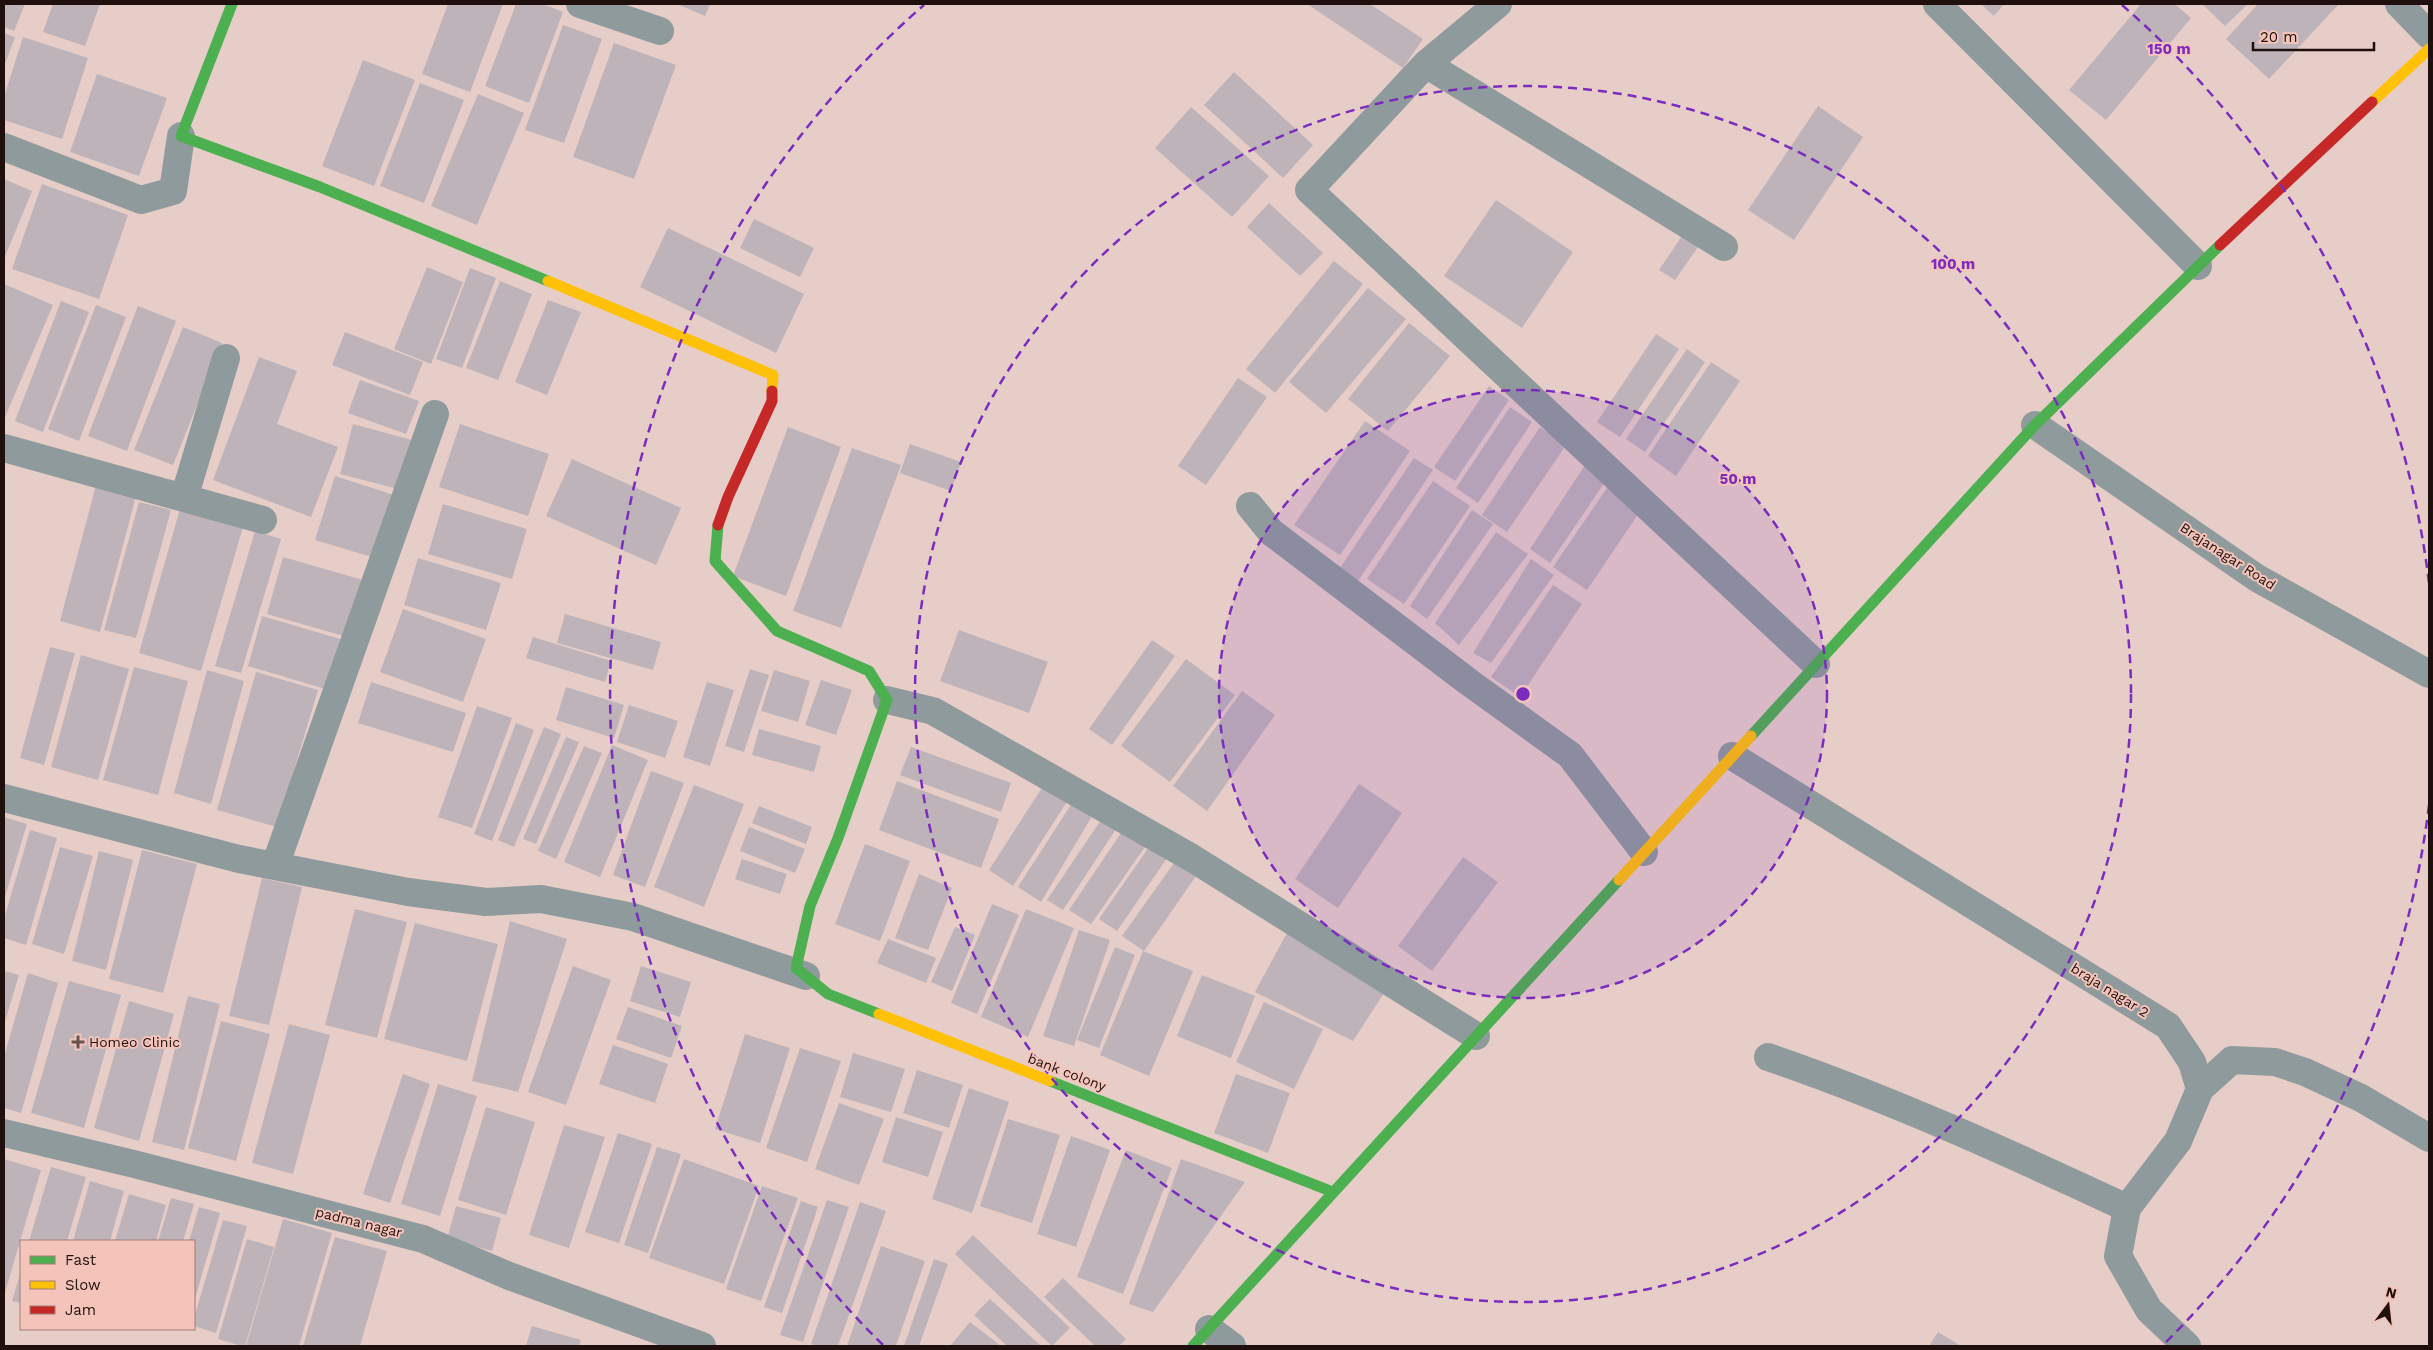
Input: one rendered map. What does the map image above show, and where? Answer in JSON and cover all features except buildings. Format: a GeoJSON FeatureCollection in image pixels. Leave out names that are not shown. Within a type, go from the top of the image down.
{"type":"FeatureCollection","features":[{"type":"Feature","properties":{"kind":"street"},"geometry":{"type":"LineString","coordinates":[[4,147],[141,200],[173,190],[181,136],[232,4]]}},
{"type":"Feature","properties":{"kind":"street"},"geometry":{"type":"LineString","coordinates":[[580,4],[660,31]]}},
{"type":"Feature","properties":{"kind":"street"},"geometry":{"type":"LineString","coordinates":[[1498,4],[1426,64],[1309,190],[1816,664]]}},
{"type":"Feature","properties":{"kind":"street"},"geometry":{"type":"LineString","coordinates":[[1937,4],[2198,266]]}},
{"type":"Feature","properties":{"kind":"street"},"geometry":{"type":"LineString","coordinates":[[2398,4],[2429,35]]}},
{"type":"Feature","properties":{"kind":"street"},"geometry":{"type":"LineString","coordinates":[[1232,1346],[1201,1338],[2035,425],[2198,266],[2429,49]]}},
{"type":"Feature","properties":{"kind":"street"},"geometry":{"type":"LineString","coordinates":[[1426,64],[1724,247]]}},
{"type":"Feature","properties":{"kind":"street"},"geometry":{"type":"LineString","coordinates":[[181,136],[320,187],[772,375],[772,401],[728,497],[718,526],[715,561],[777,632],[868,671],[886,700],[933,711],[1192,858],[1476,1036]]}},
{"type":"Feature","properties":{"kind":"street"},"geometry":{"type":"LineString","coordinates":[[184,498],[226,358]]}},
{"type":"Feature","properties":{"kind":"street"},"geometry":{"type":"LineString","coordinates":[[275,866],[435,414]]}},
{"type":"Feature","properties":{"kind":"street","name":"Brajanagar Road"},"geometry":{"type":"LineString","coordinates":[[2035,425],[2257,578],[2429,674]]}},
{"type":"Feature","properties":{"kind":"street"},"geometry":{"type":"LineString","coordinates":[[4,450],[263,520]]}},
{"type":"Feature","properties":{"kind":"street"},"geometry":{"type":"LineString","coordinates":[[1250,506],[1271,532],[1470,683],[1570,755],[1644,852]]}},
{"type":"Feature","properties":{"kind":"street"},"geometry":{"type":"LineString","coordinates":[[4,798],[239,859],[408,892],[486,902],[541,899],[633,917],[801,972],[810,906],[838,838],[886,700]]}},
{"type":"Feature","properties":{"kind":"street","name":"braja nagar 2"},"geometry":{"type":"LineString","coordinates":[[1732,756],[2168,1026],[2192,1062],[2200,1089]]}},
{"type":"Feature","properties":{"kind":"street","name":"bank colony"},"geometry":{"type":"LineString","coordinates":[[801,972],[828,994],[1333,1192]]}},
{"type":"Feature","properties":{"kind":"street"},"geometry":{"type":"LineString","coordinates":[[1768,1057],[1850,1086],[1991,1145],[2127,1208]]}},
{"type":"Feature","properties":{"kind":"street"},"geometry":{"type":"LineString","coordinates":[[2187,1346],[2149,1310],[2118,1256],[2127,1208],[2178,1141],[2200,1089],[2232,1060],[2275,1062],[2305,1072],[2361,1098],[2429,1138]]}},
{"type":"Feature","properties":{"kind":"street","name":"padma nagar"},"geometry":{"type":"LineString","coordinates":[[4,1133],[134,1164],[423,1239],[509,1276],[702,1346]]}},
{"type":"Feature","properties":{"kind":"traffic: fast"},"geometry":{"type":"LineString","coordinates":[[232,4],[181,136],[320,187],[548,281]]}},
{"type":"Feature","properties":{"kind":"traffic: fast"},"geometry":{"type":"LineString","coordinates":[[1751,736],[2035,425],[2220,245]]}},
{"type":"Feature","properties":{"kind":"traffic: fast"},"geometry":{"type":"LineString","coordinates":[[718,525],[715,561],[777,631],[869,671],[887,700],[838,838],[810,906],[796,968],[828,994],[879,1014]]}},
{"type":"Feature","properties":{"kind":"traffic: fast"},"geometry":{"type":"LineString","coordinates":[[1193,1346],[1619,880]]}},
{"type":"Feature","properties":{"kind":"traffic: fast"},"geometry":{"type":"LineString","coordinates":[[1050,1081],[1333,1192]]}},
{"type":"Feature","properties":{"kind":"traffic: slow"},"geometry":{"type":"LineString","coordinates":[[2372,102],[2429,49]]}},
{"type":"Feature","properties":{"kind":"traffic: slow"},"geometry":{"type":"LineString","coordinates":[[548,281],[773,375],[772,391]]}},
{"type":"Feature","properties":{"kind":"traffic: slow"},"geometry":{"type":"LineString","coordinates":[[1619,880],[1751,736]]}},
{"type":"Feature","properties":{"kind":"traffic: slow"},"geometry":{"type":"LineString","coordinates":[[879,1014],[1050,1081]]}},
{"type":"Feature","properties":{"kind":"traffic: jam"},"geometry":{"type":"LineString","coordinates":[[2220,245],[2372,102]]}},
{"type":"Feature","properties":{"kind":"traffic: jam"},"geometry":{"type":"LineString","coordinates":[[718,525],[728,497],[772,401],[772,391]]}},
{"type":"Feature","properties":{"kind":"place","name":"Homeo Clinic"},"geometry":{"type":"Point","coordinates":[78,1042]}}]}
